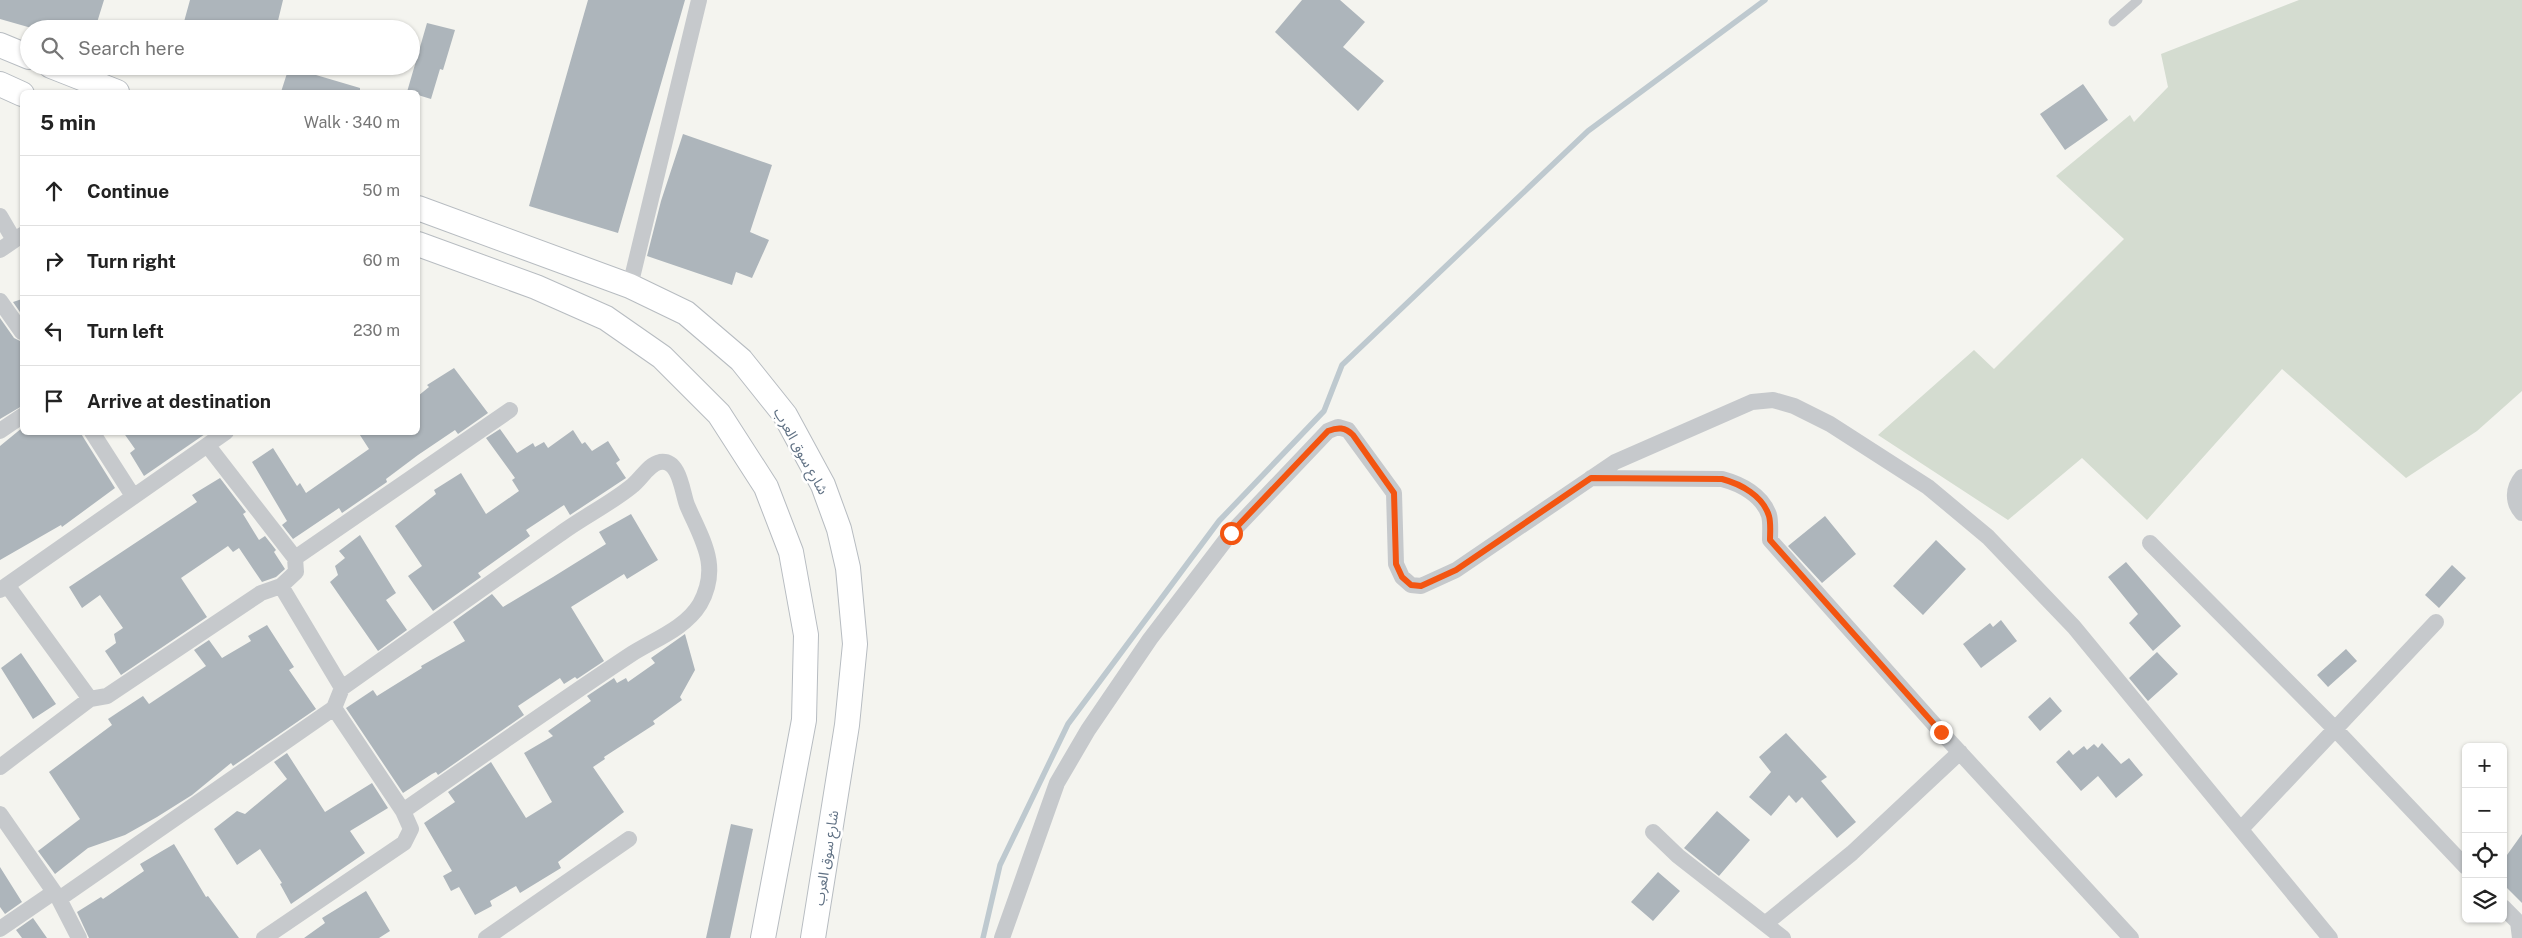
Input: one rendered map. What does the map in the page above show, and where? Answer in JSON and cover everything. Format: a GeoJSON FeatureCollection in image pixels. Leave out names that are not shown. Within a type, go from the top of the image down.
{"type":"FeatureCollection","features":[{"type":"Feature","properties":{"kind":"main road"},"geometry":{"type":"LineString","coordinates":[[0,45],[20,53]]}},
{"type":"Feature","properties":{"kind":"main road"},"geometry":{"type":"LineString","coordinates":[[74,75],[112,90]]}},
{"type":"Feature","properties":{"kind":"main road"},"geometry":{"type":"LineString","coordinates":[[0,84],[20,93]]}},
{"type":"Feature","properties":{"kind":"main road","name":"شارع سوق العرب"},"geometry":{"type":"LineString","coordinates":[[420,209],[630,286],[686,312],[741,360],[785,416],[823,485],[839,529],[848,568],[855,644],[847,725],[813,938]]}},
{"type":"Feature","properties":{"kind":"main road"},"geometry":{"type":"LineString","coordinates":[[420,245],[536,288],[606,318],[662,357],[719,414],[766,487],[791,552],[806,635],[804,720],[762,938]]}},
{"type":"Feature","properties":{"kind":"street"},"geometry":{"type":"LineString","coordinates":[[630,286],[699,0]]}},
{"type":"Feature","properties":{"kind":"street"},"geometry":{"type":"LineString","coordinates":[[0,216],[18,237],[0,250]]}},
{"type":"Feature","properties":{"kind":"street"},"geometry":{"type":"LineString","coordinates":[[0,301],[20,329]]}},
{"type":"Feature","properties":{"kind":"street"},"geometry":{"type":"LineString","coordinates":[[1002,938],[1057,783],[1088,730],[1150,639],[1231,533],[1328,431],[1338,427],[1348,430],[1394,493],[1396,564],[1402,577],[1411,585],[1421,586],[1456,570],[1615,462],[1752,402],[1773,400],[1794,406],[1830,424],[1928,487],[1988,537],[2074,627],[2330,938]]}},
{"type":"Feature","properties":{"kind":"street"},"geometry":{"type":"LineString","coordinates":[[296,558],[510,410]]}},
{"type":"Feature","properties":{"kind":"street"},"geometry":{"type":"LineString","coordinates":[[0,431],[20,417]]}},
{"type":"Feature","properties":{"kind":"street"},"geometry":{"type":"LineString","coordinates":[[94,435],[133,496]]}},
{"type":"Feature","properties":{"kind":"street"},"geometry":{"type":"LineString","coordinates":[[90,699],[4,588],[222,435]]}},
{"type":"Feature","properties":{"kind":"street"},"geometry":{"type":"LineString","coordinates":[[0,766],[90,699],[107,696],[261,593],[281,586],[296,572],[296,558],[208,446]]}},
{"type":"Feature","properties":{"kind":"street"},"geometry":{"type":"LineString","coordinates":[[0,929],[56,895],[334,708],[342,688],[587,515],[633,486],[655,464],[662,462],[671,465],[679,478],[687,504],[701,531],[710,564],[709,581],[700,603],[693,613],[686,622],[632,654],[403,811]]}},
{"type":"Feature","properties":{"kind":"street"},"geometry":{"type":"LineString","coordinates":[[2522,477],[2514,492],[2517,507],[2522,513]]}},
{"type":"Feature","properties":{"kind":"street"},"geometry":{"type":"LineString","coordinates":[[1591,478],[1722,479],[1739,484],[1755,495],[1769,516],[1770,540],[1960,752],[2131,938]]}},
{"type":"Feature","properties":{"kind":"street"},"geometry":{"type":"LineString","coordinates":[[2150,543],[2336,730],[2462,863]]}},
{"type":"Feature","properties":{"kind":"street"},"geometry":{"type":"LineString","coordinates":[[281,586],[342,688]]}},
{"type":"Feature","properties":{"kind":"street"},"geometry":{"type":"LineString","coordinates":[[2241,829],[2436,622]]}},
{"type":"Feature","properties":{"kind":"street"},"geometry":{"type":"LineString","coordinates":[[264,938],[404,843],[411,829],[403,811],[334,708]]}},
{"type":"Feature","properties":{"kind":"street"},"geometry":{"type":"LineString","coordinates":[[1765,924],[1852,853],[1960,752]]}},
{"type":"Feature","properties":{"kind":"street"},"geometry":{"type":"LineString","coordinates":[[0,814],[56,895],[79,938]]}},
{"type":"Feature","properties":{"kind":"street"},"geometry":{"type":"LineString","coordinates":[[1653,832],[1678,856],[1783,938]]}},
{"type":"Feature","properties":{"kind":"street"},"geometry":{"type":"LineString","coordinates":[[486,938],[628,839]]}},
{"type":"Feature","properties":{"kind":"street"},"geometry":{"type":"LineString","coordinates":[[2507,911],[2518,922],[2520,938]]}},
{"type":"Feature","properties":{"kind":"lane"},"geometry":{"type":"LineString","coordinates":[[2113,22],[2138,0]]}},
{"type":"Feature","properties":{"kind":"shaded area"},"geometry":{"type":"Polygon","coordinates":[[[2299,0],[2522,0],[2522,391],[2477,431],[2406,478],[2282,369],[2147,520],[2082,458],[2008,520],[1878,435],[1974,350],[1994,369],[2124,239],[2056,176],[2130,115],[2134,122],[2168,87],[2161,54],[2299,0]]]}},
{"type":"Feature","properties":{"kind":"building"},"geometry":{"type":"Polygon","coordinates":[[[0,0],[104,0],[98,20],[20,20],[20,25],[0,19],[0,0]]]}},
{"type":"Feature","properties":{"kind":"building"},"geometry":{"type":"Polygon","coordinates":[[[190,0],[283,0],[278,20],[184,20],[190,0]]]}},
{"type":"Feature","properties":{"kind":"building"},"geometry":{"type":"Polygon","coordinates":[[[588,0],[685,0],[618,233],[529,206],[588,0]]]}},
{"type":"Feature","properties":{"kind":"building"},"geometry":{"type":"Polygon","coordinates":[[[1302,0],[1340,0],[1365,22],[1343,47],[1384,81],[1358,111],[1275,32],[1302,0]]]}},
{"type":"Feature","properties":{"kind":"building"},"geometry":{"type":"Polygon","coordinates":[[[427,23],[455,30],[443,70],[440,69],[431,99],[420,96],[420,90],[408,90],[412,75],[420,75],[420,47],[427,23]]]}},
{"type":"Feature","properties":{"kind":"building"},"geometry":{"type":"Polygon","coordinates":[[[286,75],[316,75],[360,88],[360,90],[282,90],[286,75]]]}},
{"type":"Feature","properties":{"kind":"building"},"geometry":{"type":"Polygon","coordinates":[[[2083,84],[2108,120],[2065,150],[2040,114],[2083,84]]]}},
{"type":"Feature","properties":{"kind":"building"},"geometry":{"type":"Polygon","coordinates":[[[683,134],[772,165],[750,232],[769,240],[752,278],[736,272],[732,285],[647,256],[661,201],[683,134]]]}},
{"type":"Feature","properties":{"kind":"building"},"geometry":{"type":"Polygon","coordinates":[[[20,300],[20,312],[13,302],[20,300]]]}},
{"type":"Feature","properties":{"kind":"building"},"geometry":{"type":"Polygon","coordinates":[[[0,318],[14,338],[20,341],[20,407],[0,419],[0,318]]]}},
{"type":"Feature","properties":{"kind":"building"},"geometry":{"type":"Polygon","coordinates":[[[454,368],[488,413],[458,434],[455,430],[418,455],[386,479],[387,482],[342,513],[339,508],[293,539],[282,525],[287,521],[252,462],[273,448],[297,486],[300,483],[306,493],[369,449],[360,435],[420,435],[420,394],[429,387],[427,385],[454,368]]]}},
{"type":"Feature","properties":{"kind":"building"},"geometry":{"type":"Polygon","coordinates":[[[500,429],[517,453],[533,443],[535,447],[544,442],[548,448],[573,430],[582,444],[585,442],[592,451],[608,441],[620,460],[616,463],[626,478],[570,515],[564,505],[526,530],[530,536],[478,573],[481,577],[433,611],[408,576],[422,566],[395,526],[436,494],[434,490],[461,473],[486,514],[519,491],[512,480],[515,478],[486,438],[500,429]]]}},
{"type":"Feature","properties":{"kind":"building"},"geometry":{"type":"Polygon","coordinates":[[[20,430],[20,435],[82,435],[115,488],[62,527],[61,525],[0,560],[0,446],[20,430]]]}},
{"type":"Feature","properties":{"kind":"building"},"geometry":{"type":"Polygon","coordinates":[[[125,435],[204,435],[144,476],[130,453],[135,449],[125,435]]]}},
{"type":"Feature","properties":{"kind":"building"},"geometry":{"type":"Polygon","coordinates":[[[220,478],[246,512],[243,514],[259,540],[265,536],[276,550],[274,552],[285,569],[276,577],[262,582],[239,548],[233,552],[228,546],[181,578],[207,617],[121,675],[105,651],[116,643],[114,634],[123,628],[100,595],[82,608],[69,587],[197,502],[192,495],[220,478]]]}},
{"type":"Feature","properties":{"kind":"building"},"geometry":{"type":"Polygon","coordinates":[[[631,514],[658,560],[627,579],[624,574],[571,607],[604,661],[577,679],[575,677],[564,684],[560,678],[518,706],[524,715],[438,775],[436,772],[432,774],[403,793],[346,708],[373,690],[377,696],[422,668],[421,666],[465,641],[453,622],[492,594],[503,607],[606,544],[599,532],[631,514]]]}},
{"type":"Feature","properties":{"kind":"building"},"geometry":{"type":"Polygon","coordinates":[[[1825,516],[1856,554],[1822,583],[1788,546],[1825,516]]]}},
{"type":"Feature","properties":{"kind":"building"},"geometry":{"type":"Polygon","coordinates":[[[360,535],[396,593],[386,600],[407,630],[378,651],[330,582],[338,575],[335,566],[345,558],[339,551],[360,535]]]}},
{"type":"Feature","properties":{"kind":"building"},"geometry":{"type":"Polygon","coordinates":[[[1936,540],[1966,569],[1923,615],[1893,586],[1936,540]]]}},
{"type":"Feature","properties":{"kind":"building"},"geometry":{"type":"Polygon","coordinates":[[[2126,562],[2181,626],[2153,651],[2129,623],[2138,614],[2108,577],[2126,562]]]}},
{"type":"Feature","properties":{"kind":"building"},"geometry":{"type":"Polygon","coordinates":[[[2452,565],[2466,578],[2439,608],[2425,595],[2452,565]]]}},
{"type":"Feature","properties":{"kind":"building"},"geometry":{"type":"Polygon","coordinates":[[[2001,620],[2017,641],[1981,668],[1963,644],[1990,623],[1993,627],[2001,620]]]}},
{"type":"Feature","properties":{"kind":"building"},"geometry":{"type":"Polygon","coordinates":[[[267,625],[294,667],[289,670],[316,709],[233,766],[231,763],[192,795],[125,835],[88,848],[55,874],[38,851],[80,819],[49,772],[112,725],[108,719],[143,696],[149,704],[206,666],[194,650],[209,640],[222,658],[251,641],[248,636],[267,625]]]}},
{"type":"Feature","properties":{"kind":"building"},"geometry":{"type":"Polygon","coordinates":[[[685,634],[695,670],[680,697],[682,700],[653,721],[655,724],[604,757],[605,759],[593,767],[624,812],[558,862],[561,868],[520,893],[516,886],[490,901],[492,906],[475,915],[459,887],[451,891],[443,876],[452,871],[424,823],[455,802],[448,792],[491,762],[526,818],[552,802],[524,753],[553,736],[548,731],[591,701],[587,696],[614,678],[617,683],[626,678],[628,682],[655,663],[651,658],[685,634]]]}},
{"type":"Feature","properties":{"kind":"building"},"geometry":{"type":"Polygon","coordinates":[[[2346,649],[2357,661],[2328,687],[2317,675],[2346,649]]]}},
{"type":"Feature","properties":{"kind":"building"},"geometry":{"type":"Polygon","coordinates":[[[2157,652],[2178,674],[2148,701],[2129,678],[2157,652]]]}},
{"type":"Feature","properties":{"kind":"building"},"geometry":{"type":"Polygon","coordinates":[[[21,653],[56,704],[33,719],[1,668],[21,653]]]}},
{"type":"Feature","properties":{"kind":"building"},"geometry":{"type":"Polygon","coordinates":[[[2050,697],[2062,711],[2040,731],[2028,717],[2050,697]]]}},
{"type":"Feature","properties":{"kind":"building"},"geometry":{"type":"Polygon","coordinates":[[[1786,733],[1827,777],[1821,781],[1856,822],[1837,838],[1802,797],[1796,803],[1789,795],[1771,816],[1749,797],[1771,772],[1759,757],[1786,733]]]}},
{"type":"Feature","properties":{"kind":"building"},"geometry":{"type":"Polygon","coordinates":[[[2102,743],[2121,764],[2129,758],[2143,775],[2116,798],[2098,776],[2081,791],[2056,762],[2069,750],[2073,755],[2084,746],[2087,750],[2094,744],[2098,748],[2102,743]]]}},
{"type":"Feature","properties":{"kind":"building"},"geometry":{"type":"Polygon","coordinates":[[[287,753],[325,812],[372,783],[388,808],[350,831],[365,853],[291,904],[280,884],[282,883],[260,849],[237,865],[214,829],[237,811],[245,814],[287,779],[274,762],[287,753]]]}},
{"type":"Feature","properties":{"kind":"building"},"geometry":{"type":"Polygon","coordinates":[[[1717,811],[1750,840],[1719,876],[1684,848],[1717,811]]]}},
{"type":"Feature","properties":{"kind":"building"},"geometry":{"type":"Polygon","coordinates":[[[731,824],[753,829],[730,938],[706,938],[731,824]]]}},
{"type":"Feature","properties":{"kind":"building"},"geometry":{"type":"Polygon","coordinates":[[[2522,834],[2522,903],[2507,888],[2507,855],[2522,834]]]}},
{"type":"Feature","properties":{"kind":"building"},"geometry":{"type":"Polygon","coordinates":[[[174,844],[206,897],[208,896],[239,938],[89,938],[77,912],[101,897],[103,899],[144,871],[140,864],[174,844]]]}},
{"type":"Feature","properties":{"kind":"building"},"geometry":{"type":"Polygon","coordinates":[[[0,867],[22,902],[5,914],[0,907],[0,867]]]}},
{"type":"Feature","properties":{"kind":"building"},"geometry":{"type":"Polygon","coordinates":[[[1658,872],[1680,891],[1653,921],[1631,902],[1658,872]]]}},
{"type":"Feature","properties":{"kind":"building"},"geometry":{"type":"Polygon","coordinates":[[[366,891],[390,931],[379,938],[304,938],[325,923],[322,918],[366,891]]]}},
{"type":"Feature","properties":{"kind":"building"},"geometry":{"type":"Polygon","coordinates":[[[33,918],[47,938],[22,938],[16,930],[33,918]]]}},
{"type":"Feature","properties":{"kind":"waterway"},"geometry":{"type":"LineString","coordinates":[[983,938],[1000,865],[1068,724],[1219,521],[1324,411],[1342,365],[1588,131],[1765,0]]}},
{"type":"Feature","properties":{"kind":"route"},"geometry":{"type":"LineString","coordinates":[[1231,533],[1328,431],[1338,427],[1348,430],[1353,435],[1394,493],[1396,564],[1402,577],[1411,585],[1421,586],[1456,570],[1591,478],[1722,479],[1739,484],[1755,495],[1769,516],[1770,540],[1941,732]]}}]}
